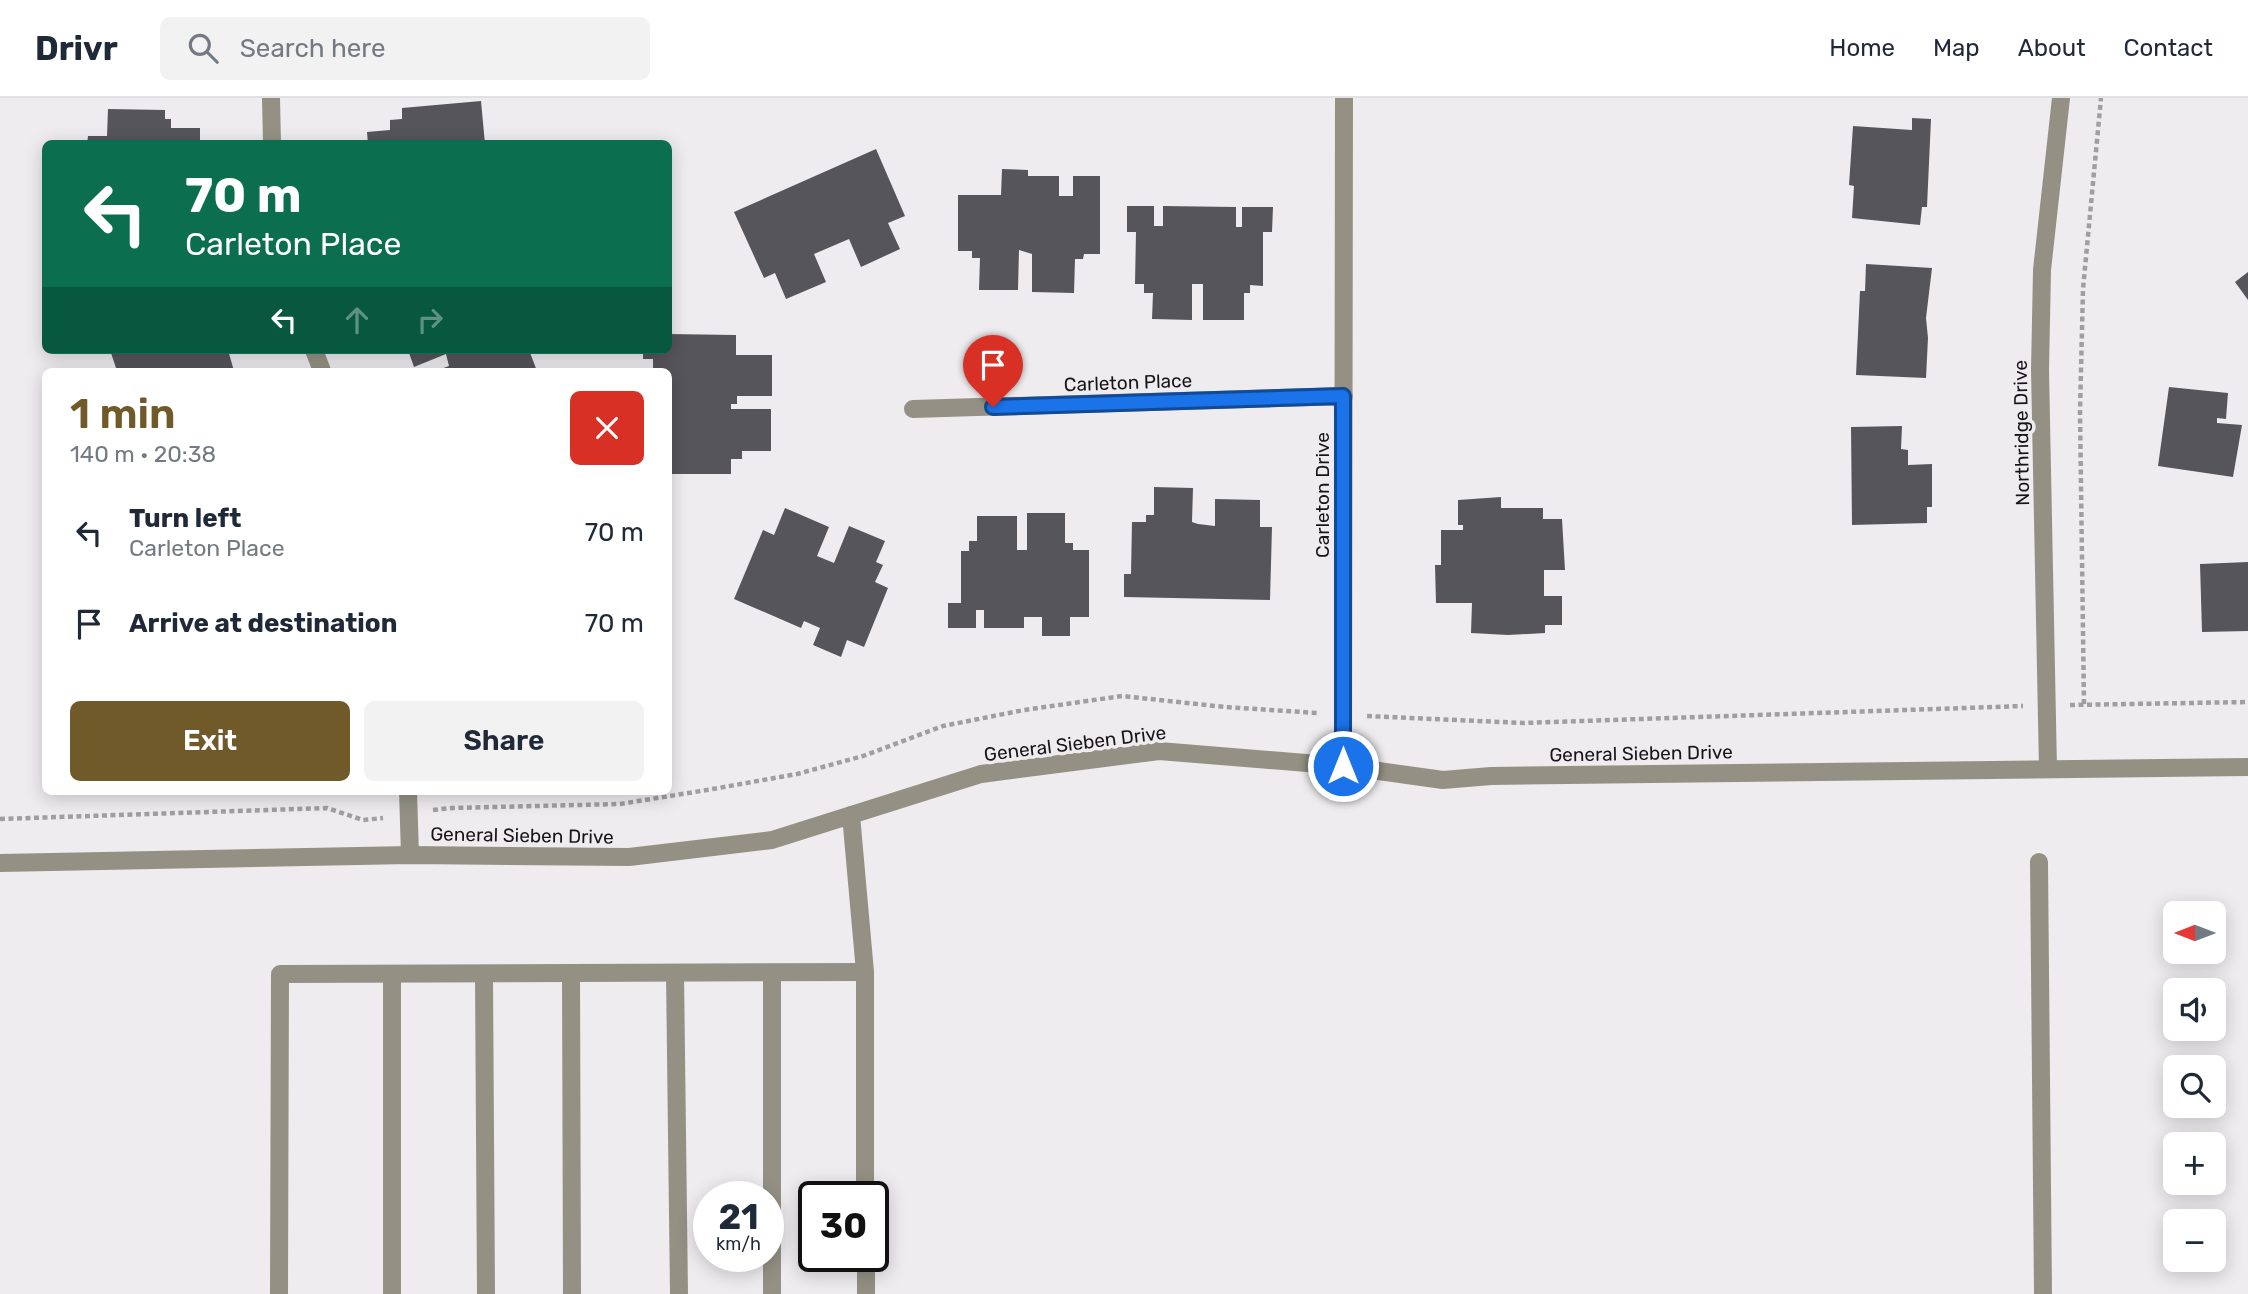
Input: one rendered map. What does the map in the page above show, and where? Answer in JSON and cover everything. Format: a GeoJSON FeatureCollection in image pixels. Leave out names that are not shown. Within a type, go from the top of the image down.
{"type":"FeatureCollection","features":[{"type":"Feature","properties":{"kind":"street"},"geometry":{"type":"LineString","coordinates":[[271,98],[272,140]]}},
{"type":"Feature","properties":{"kind":"street","name":"Carleton Drive"},"geometry":{"type":"LineString","coordinates":[[1343,766],[1344,98]]}},
{"type":"Feature","properties":{"kind":"street","name":"Northridge Drive"},"geometry":{"type":"LineString","coordinates":[[2048,769],[2040,370],[2042,270],[2061,98]]}},
{"type":"Feature","properties":{"kind":"street","name":"Carleton Place"},"geometry":{"type":"LineString","coordinates":[[913,409],[1343,396]]}},
{"type":"Feature","properties":{"kind":"street","name":"General Sieben Drive"},"geometry":{"type":"LineString","coordinates":[[0,863],[410,855],[629,857],[772,840],[981,774],[1159,751],[1343,766],[1443,780],[1491,776],[2248,767]]}},
{"type":"Feature","properties":{"kind":"street"},"geometry":{"type":"LineString","coordinates":[[408,795],[410,855]]}},
{"type":"Feature","properties":{"kind":"street"},"geometry":{"type":"LineString","coordinates":[[851,815],[865,972],[866,1181]]}},
{"type":"Feature","properties":{"kind":"street"},"geometry":{"type":"LineString","coordinates":[[2039,862],[2043,1294]]}},
{"type":"Feature","properties":{"kind":"street"},"geometry":{"type":"LineString","coordinates":[[279,1294],[280,974],[865,972]]}},
{"type":"Feature","properties":{"kind":"street"},"geometry":{"type":"LineString","coordinates":[[571,973],[572,1294]]}},
{"type":"Feature","properties":{"kind":"street"},"geometry":{"type":"LineString","coordinates":[[675,973],[679,1294]]}},
{"type":"Feature","properties":{"kind":"street"},"geometry":{"type":"LineString","coordinates":[[772,973],[772,1294]]}},
{"type":"Feature","properties":{"kind":"street"},"geometry":{"type":"LineString","coordinates":[[392,974],[392,1294]]}},
{"type":"Feature","properties":{"kind":"street"},"geometry":{"type":"LineString","coordinates":[[484,974],[486,1294]]}},
{"type":"Feature","properties":{"kind":"street"},"geometry":{"type":"LineString","coordinates":[[866,1272],[866,1294]]}},
{"type":"Feature","properties":{"kind":"path"},"geometry":{"type":"LineString","coordinates":[[2084,704],[2080,412],[2083,289],[2101,98]]}},
{"type":"Feature","properties":{"kind":"building"},"geometry":{"type":"Polygon","coordinates":[[[481,101],[485,140],[368,140],[367,132],[390,130],[390,120],[402,119],[402,108],[481,101]]]}},
{"type":"Feature","properties":{"kind":"building"},"geometry":{"type":"Polygon","coordinates":[[[108,109],[165,110],[165,119],[171,119],[171,128],[200,128],[200,140],[88,140],[88,136],[107,136],[108,109]]]}},
{"type":"Feature","properties":{"kind":"building"},"geometry":{"type":"Polygon","coordinates":[[[1912,118],[1931,119],[1927,207],[1922,207],[1920,225],[1852,218],[1854,186],[1849,185],[1853,126],[1912,130],[1912,118]]]}},
{"type":"Feature","properties":{"kind":"building"},"geometry":{"type":"Polygon","coordinates":[[[876,149],[905,216],[888,223],[900,249],[861,267],[849,239],[814,254],[826,282],[786,299],[775,273],[764,278],[734,212],[876,149]]]}},
{"type":"Feature","properties":{"kind":"building"},"geometry":{"type":"Polygon","coordinates":[[[1002,169],[1028,170],[1028,176],[1059,176],[1059,196],[1073,196],[1073,176],[1100,176],[1100,254],[1084,254],[1083,259],[1075,259],[1074,293],[1032,292],[1032,254],[1019,250],[1018,290],[979,290],[980,258],[972,258],[972,251],[958,251],[958,195],[1001,195],[1002,169]]]}},
{"type":"Feature","properties":{"kind":"building"},"geometry":{"type":"Polygon","coordinates":[[[1127,206],[1154,206],[1154,226],[1163,226],[1163,206],[1236,207],[1236,227],[1242,227],[1242,207],[1273,207],[1272,232],[1263,232],[1263,286],[1250,285],[1250,293],[1244,293],[1244,320],[1203,320],[1203,284],[1192,284],[1192,320],[1152,319],[1153,293],[1144,293],[1144,284],[1135,284],[1136,232],[1127,232],[1127,206]]]}},
{"type":"Feature","properties":{"kind":"building"},"geometry":{"type":"Polygon","coordinates":[[[1866,264],[1932,268],[1926,318],[1926,378],[1856,375],[1860,291],[1865,291],[1866,264]]]}},
{"type":"Feature","properties":{"kind":"building"},"geometry":{"type":"Polygon","coordinates":[[[2248,272],[2248,300],[2235,282],[2248,272]]]}},
{"type":"Feature","properties":{"kind":"building"},"geometry":{"type":"Polygon","coordinates":[[[672,334],[736,335],[736,355],[772,355],[772,396],[737,396],[737,404],[731,404],[731,409],[771,409],[771,451],[742,451],[742,459],[731,459],[731,474],[672,474],[672,368],[653,368],[653,359],[643,359],[643,354],[672,354],[672,334]]]}},
{"type":"Feature","properties":{"kind":"building"},"geometry":{"type":"Polygon","coordinates":[[[111,354],[229,354],[233,368],[116,368],[111,354]]]}},
{"type":"Feature","properties":{"kind":"building"},"geometry":{"type":"Polygon","coordinates":[[[409,354],[446,354],[414,367],[409,354]]]}},
{"type":"Feature","properties":{"kind":"building"},"geometry":{"type":"Polygon","coordinates":[[[446,354],[531,354],[536,368],[443,368],[449,366],[446,354]]]}},
{"type":"Feature","properties":{"kind":"building"},"geometry":{"type":"Polygon","coordinates":[[[2169,387],[2228,393],[2226,419],[2217,418],[2217,423],[2242,425],[2233,477],[2158,466],[2169,387]]]}},
{"type":"Feature","properties":{"kind":"building"},"geometry":{"type":"Polygon","coordinates":[[[1902,426],[1901,449],[1908,450],[1908,465],[1932,464],[1932,507],[1927,507],[1927,523],[1852,525],[1851,427],[1902,426]]]}},
{"type":"Feature","properties":{"kind":"building"},"geometry":{"type":"Polygon","coordinates":[[[1154,487],[1193,488],[1192,522],[1198,524],[1215,526],[1215,499],[1260,500],[1260,527],[1272,527],[1270,600],[1124,597],[1124,574],[1131,574],[1132,522],[1146,522],[1146,515],[1154,515],[1154,487]]]}},
{"type":"Feature","properties":{"kind":"building"},"geometry":{"type":"Polygon","coordinates":[[[1501,497],[1501,508],[1543,508],[1543,519],[1562,519],[1565,570],[1544,570],[1544,596],[1562,596],[1562,625],[1545,625],[1545,633],[1471,633],[1472,603],[1436,603],[1435,565],[1441,565],[1441,530],[1463,530],[1463,525],[1458,525],[1458,500],[1501,497]]]}},
{"type":"Feature","properties":{"kind":"building"},"geometry":{"type":"Polygon","coordinates":[[[785,508],[829,527],[817,556],[834,563],[849,526],[885,541],[876,562],[883,565],[875,582],[888,588],[864,647],[847,640],[841,657],[813,645],[820,628],[804,621],[801,628],[734,599],[763,530],[774,535],[785,508]]]}},
{"type":"Feature","properties":{"kind":"building"},"geometry":{"type":"Polygon","coordinates":[[[1027,513],[1065,513],[1065,543],[1073,543],[1073,550],[1089,550],[1089,617],[1070,617],[1070,636],[1042,636],[1042,617],[1024,617],[1024,628],[984,628],[984,610],[976,610],[976,628],[948,628],[948,603],[961,603],[961,551],[969,551],[969,541],[977,541],[977,516],[1017,516],[1017,550],[1027,550],[1027,513]]]}},
{"type":"Feature","properties":{"kind":"building"},"geometry":{"type":"Polygon","coordinates":[[[2248,562],[2248,631],[2202,632],[2200,564],[2248,562]]]}},
{"type":"Feature","properties":{"kind":"route"},"geometry":{"type":"LineString","coordinates":[[993,407],[1343,396],[1343,766]]}}]}
